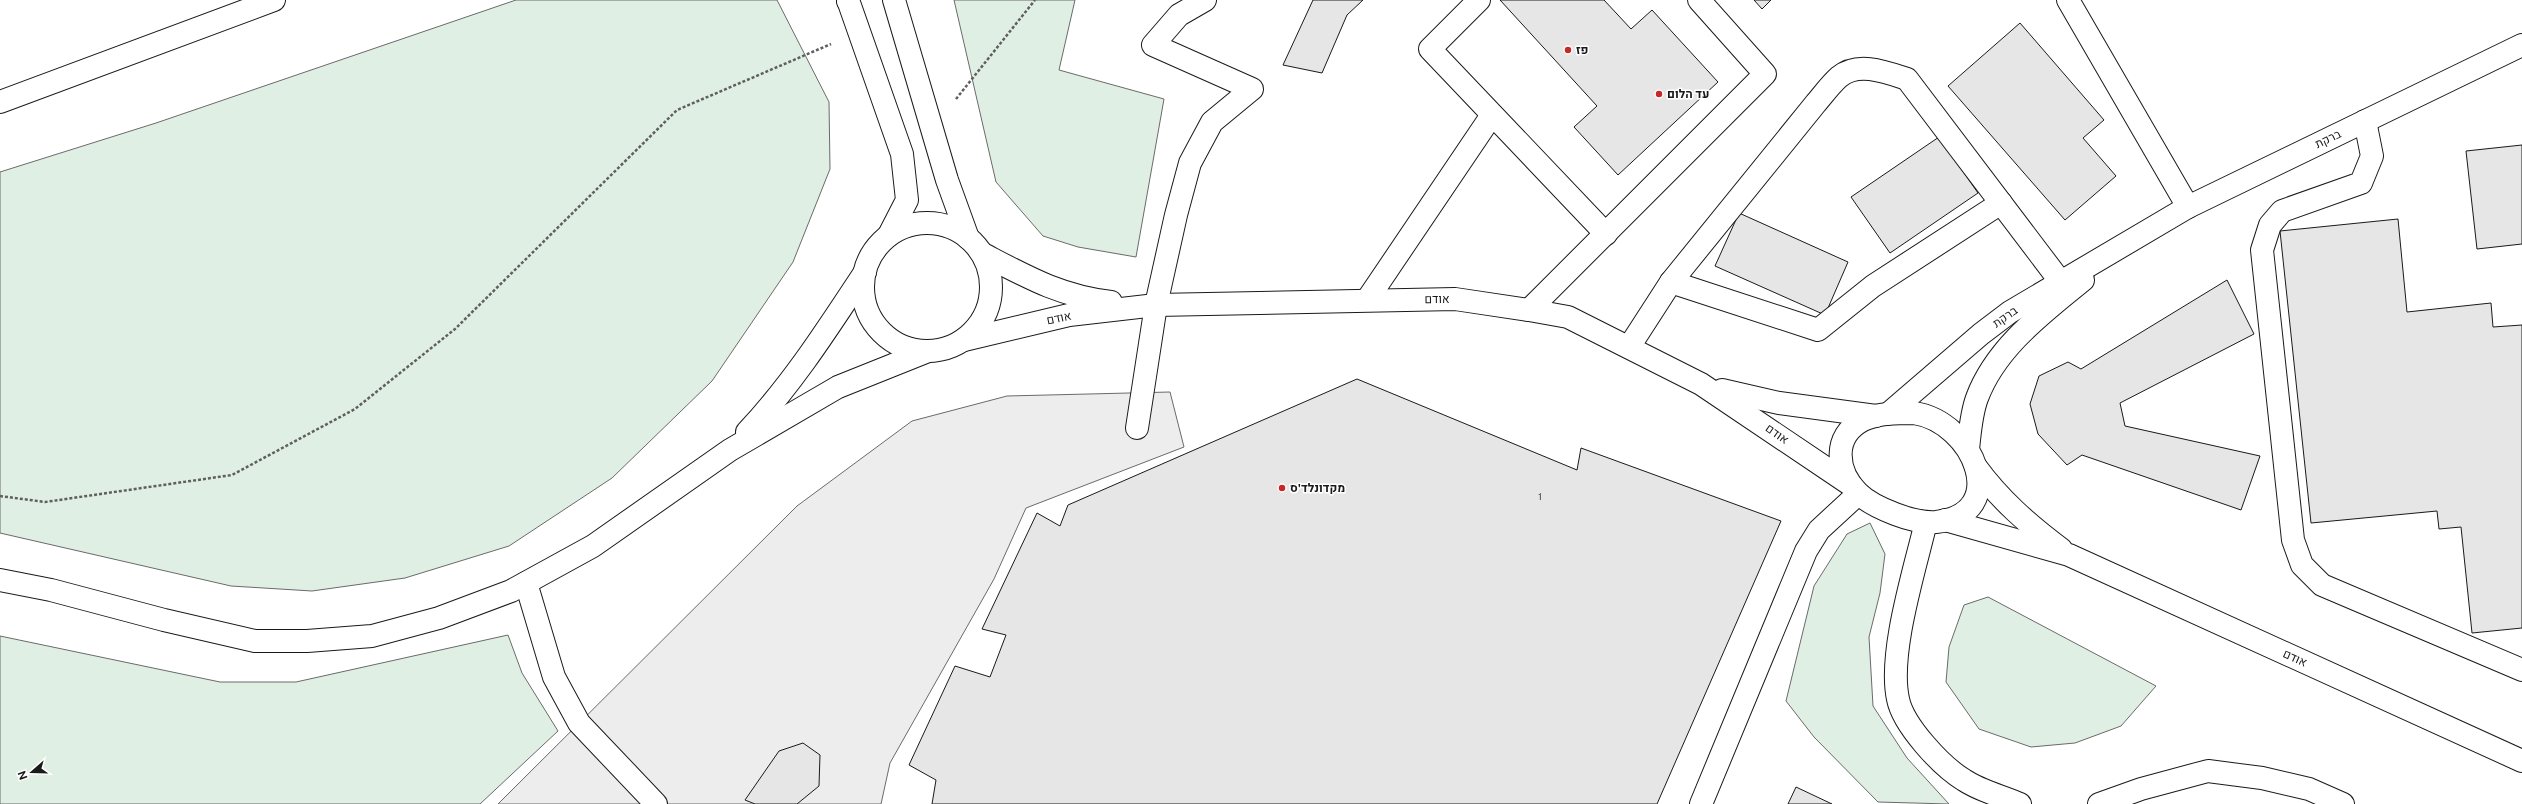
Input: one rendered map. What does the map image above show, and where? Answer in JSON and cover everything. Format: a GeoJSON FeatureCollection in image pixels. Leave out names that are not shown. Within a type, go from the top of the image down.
{"type":"FeatureCollection","features":[{"type":"Feature","properties":{"kind":"main road"},"geometry":{"type":"LineString","coordinates":[[0,102],[274,0]]}},
{"type":"Feature","properties":{"kind":"main road"},"geometry":{"type":"LineString","coordinates":[[730,450],[770,408],[817,345],[865,272],[874,252],[889,235],[907,200],[902,154],[848,0]]}},
{"type":"Feature","properties":{"kind":"main road"},"geometry":{"type":"LineString","coordinates":[[894,0],[932,129],[968,238]]}},
{"type":"Feature","properties":{"kind":"main road"},"geometry":{"type":"LineString","coordinates":[[1137,428],[1156,305],[1176,215],[1190,164],[1212,122],[1252,89],[1153,45],[1179,14],[1205,0]]}},
{"type":"Feature","properties":{"kind":"main road"},"geometry":{"type":"LineString","coordinates":[[1479,0],[1430,49],[1606,234]]}},
{"type":"Feature","properties":{"kind":"main road"},"geometry":{"type":"LineString","coordinates":[[1529,310],[1765,74],[1699,0]]}},
{"type":"Feature","properties":{"kind":"main road"},"geometry":{"type":"LineString","coordinates":[[2068,0],[2188,207]]}},
{"type":"Feature","properties":{"kind":"main road","name":"ברקת"},"geometry":{"type":"LineString","coordinates":[[1882,415],[1981,334],[2060,281],[2136,237],[2188,207],[2522,45]]}},
{"type":"Feature","properties":{"kind":"main road"},"geometry":{"type":"LineString","coordinates":[[1628,347],[1671,282],[1840,76],[1862,68],[1881,70],[1907,79],[2060,281]]}},
{"type":"Feature","properties":{"kind":"main road"},"geometry":{"type":"LineString","coordinates":[[1367,300],[1492,115]]}},
{"type":"Feature","properties":{"kind":"main road"},"geometry":{"type":"LineString","coordinates":[[2365,121],[2372,156],[2361,183],[2282,211],[2270,225],[2262,250],[2293,540],[2302,565],[2322,585],[2522,670]]}},
{"type":"Feature","properties":{"kind":"main road"},"geometry":{"type":"LineString","coordinates":[[1671,282],[1818,330],[1873,286],[2001,203]]}},
{"type":"Feature","properties":{"kind":"main road"},"geometry":{"type":"LineString","coordinates":[[0,580],[51,590],[164,620],[255,641],[307,641],[372,636],[439,618],[511,591],[593,546],[730,450],[838,386],[928,351],[947,348],[964,340],[978,326],[988,310],[991,291],[990,278],[983,254],[968,238],[954,228],[937,224],[920,223],[904,227],[889,235]]}},
{"type":"Feature","properties":{"kind":"main road","name":"ברקת"},"geometry":{"type":"LineString","coordinates":[[1972,458],[1976,399],[1988,374],[2005,350],[2038,318],[2136,237]]}},
{"type":"Feature","properties":{"kind":"main road","name":"אודם"},"geometry":{"type":"LineString","coordinates":[[983,254],[1046,286],[1081,298],[1156,305]]}},
{"type":"Feature","properties":{"kind":"main road"},"geometry":{"type":"LineString","coordinates":[[865,272],[864,298],[867,311],[877,327],[892,341],[909,349],[928,351]]}},
{"type":"Feature","properties":{"kind":"main road","name":"אודם"},"geometry":{"type":"LineString","coordinates":[[964,340],[1069,315],[1156,305],[1455,299],[1529,310],[1568,317],[1701,384],[1855,490]]}},
{"type":"Feature","properties":{"kind":"main road","name":"אודם"},"geometry":{"type":"LineString","coordinates":[[1701,384],[1778,403],[1882,415]]}},
{"type":"Feature","properties":{"kind":"main road"},"geometry":{"type":"LineString","coordinates":[[1914,413],[1936,419],[1960,438],[1972,458],[1978,488],[1972,501],[1963,512],[1936,521],[1909,520],[1891,513],[1855,490],[1842,468],[1841,446],[1849,431],[1856,424],[1882,415],[1914,413]]}},
{"type":"Feature","properties":{"kind":"main road","name":"אודם"},"geometry":{"type":"LineString","coordinates":[[1972,458],[1992,489],[2008,506],[2033,528],[2069,555]]}},
{"type":"Feature","properties":{"kind":"main road"},"geometry":{"type":"LineString","coordinates":[[1701,804],[1806,552],[1819,530],[1855,490]]}},
{"type":"Feature","properties":{"kind":"main road"},"geometry":{"type":"LineString","coordinates":[[1936,521],[1905,610],[1896,661],[1898,700],[1920,741],[1964,780],[2020,804]]}},
{"type":"Feature","properties":{"kind":"main road","name":"אודם"},"geometry":{"type":"LineString","coordinates":[[1936,521],[2069,555],[2522,761]]}},
{"type":"Feature","properties":{"kind":"main road"},"geometry":{"type":"LineString","coordinates":[[526,583],[554,677],[579,723],[656,804]]}},
{"type":"Feature","properties":{"kind":"main road"},"geometry":{"type":"LineString","coordinates":[[2100,804],[2141,789],[2208,771],[2262,778],[2309,789],[2343,804]]}},
{"type":"Feature","properties":{"kind":"path"},"geometry":{"type":"LineString","coordinates":[[932,129],[1035,0]]}},
{"type":"Feature","properties":{"kind":"path"},"geometry":{"type":"LineString","coordinates":[[0,496],[45,502],[232,475],[348,412],[455,329],[677,110],[860,32]]}},
{"type":"Feature","properties":{"kind":"green space"},"geometry":{"type":"Polygon","coordinates":[[[516,0],[777,0],[829,102],[830,169],[793,262],[712,381],[612,478],[509,546],[405,578],[312,591],[231,586],[0,533],[0,172],[156,123],[516,0]]]}},
{"type":"Feature","properties":{"kind":"green space"},"geometry":{"type":"Polygon","coordinates":[[[954,0],[1075,0],[1059,70],[1164,99],[1136,257],[1078,247],[1043,236],[996,182],[954,0]]]}},
{"type":"Feature","properties":{"kind":"green space"},"geometry":{"type":"Polygon","coordinates":[[[1870,523],[1885,554],[1880,593],[1869,637],[1873,706],[1907,758],[1949,804],[1878,802],[1814,737],[1786,701],[1814,586],[1847,534],[1870,523]]]}},
{"type":"Feature","properties":{"kind":"green space"},"geometry":{"type":"Polygon","coordinates":[[[1988,597],[2156,686],[2121,726],[2075,743],[2031,747],[1979,729],[1946,682],[1949,647],[1964,605],[1988,597]]]}},
{"type":"Feature","properties":{"kind":"green space"},"geometry":{"type":"Polygon","coordinates":[[[508,635],[522,673],[558,731],[480,804],[0,804],[0,636],[220,682],[296,682],[508,635]]]}},
{"type":"Feature","properties":{"kind":"shaded area"},"geometry":{"type":"Polygon","coordinates":[[[1170,392],[1184,447],[1026,508],[994,579],[890,763],[881,804],[498,804],[797,506],[912,421],[1007,396],[1170,392]]]}},
{"type":"Feature","properties":{"kind":"building"},"geometry":{"type":"Polygon","coordinates":[[[1313,0],[1363,0],[1347,15],[1322,73],[1283,65],[1313,0]]]}},
{"type":"Feature","properties":{"kind":"building"},"geometry":{"type":"Polygon","coordinates":[[[1500,0],[1604,0],[1631,29],[1652,10],[1718,82],[1618,175],[1574,127],[1597,106],[1500,0]]]}},
{"type":"Feature","properties":{"kind":"building"},"geometry":{"type":"Polygon","coordinates":[[[1754,0],[1771,0],[1762,9],[1754,0]]]}},
{"type":"Feature","properties":{"kind":"building"},"geometry":{"type":"Polygon","coordinates":[[[2020,23],[2104,120],[2083,138],[2116,176],[2065,220],[1948,86],[2020,23]]]}},
{"type":"Feature","properties":{"kind":"building"},"geometry":{"type":"Polygon","coordinates":[[[1939,137],[1978,193],[1890,253],[1851,197],[1939,137]]]}},
{"type":"Feature","properties":{"kind":"building"},"geometry":{"type":"Polygon","coordinates":[[[2522,145],[2522,244],[2477,249],[2466,151],[2522,145]]]}},
{"type":"Feature","properties":{"kind":"building"},"geometry":{"type":"Polygon","coordinates":[[[1739,213],[1848,262],[1825,315],[1715,266],[1739,213]]]}},
{"type":"Feature","properties":{"kind":"building"},"geometry":{"type":"Polygon","coordinates":[[[2398,219],[2407,312],[2491,303],[2493,327],[2522,325],[2522,628],[2472,633],[2461,527],[2439,529],[2437,511],[2311,523],[2280,231],[2398,219]]]}},
{"type":"Feature","properties":{"kind":"building"},"geometry":{"type":"Polygon","coordinates":[[[2227,280],[2254,334],[2120,403],[2125,426],[2260,456],[2241,510],[2082,455],[2067,465],[2038,434],[2030,404],[2039,376],[2068,362],[2081,369],[2227,280]]]}},
{"type":"Feature","properties":{"kind":"building"},"geometry":{"type":"Polygon","coordinates":[[[1357,379],[1577,470],[1581,448],[1781,521],[1657,804],[932,804],[936,780],[909,765],[955,666],[990,677],[1006,635],[982,629],[1037,513],[1060,526],[1068,505],[1357,379]]]}},
{"type":"Feature","properties":{"kind":"building"},"geometry":{"type":"Polygon","coordinates":[[[803,743],[820,755],[819,786],[797,804],[755,804],[745,800],[779,751],[803,743]]]}},
{"type":"Feature","properties":{"kind":"building"},"geometry":{"type":"Polygon","coordinates":[[[1796,787],[1832,804],[1788,804],[1796,787]]]}},
{"type":"Feature","properties":{"kind":"place","name":"פז"},"geometry":{"type":"Point","coordinates":[1568,50]}},
{"type":"Feature","properties":{"kind":"place","name":"עד הלום"},"geometry":{"type":"Point","coordinates":[1659,94]}},
{"type":"Feature","properties":{"kind":"place","name":"מקדונלד'ס"},"geometry":{"type":"Point","coordinates":[1282,488]}}]}
